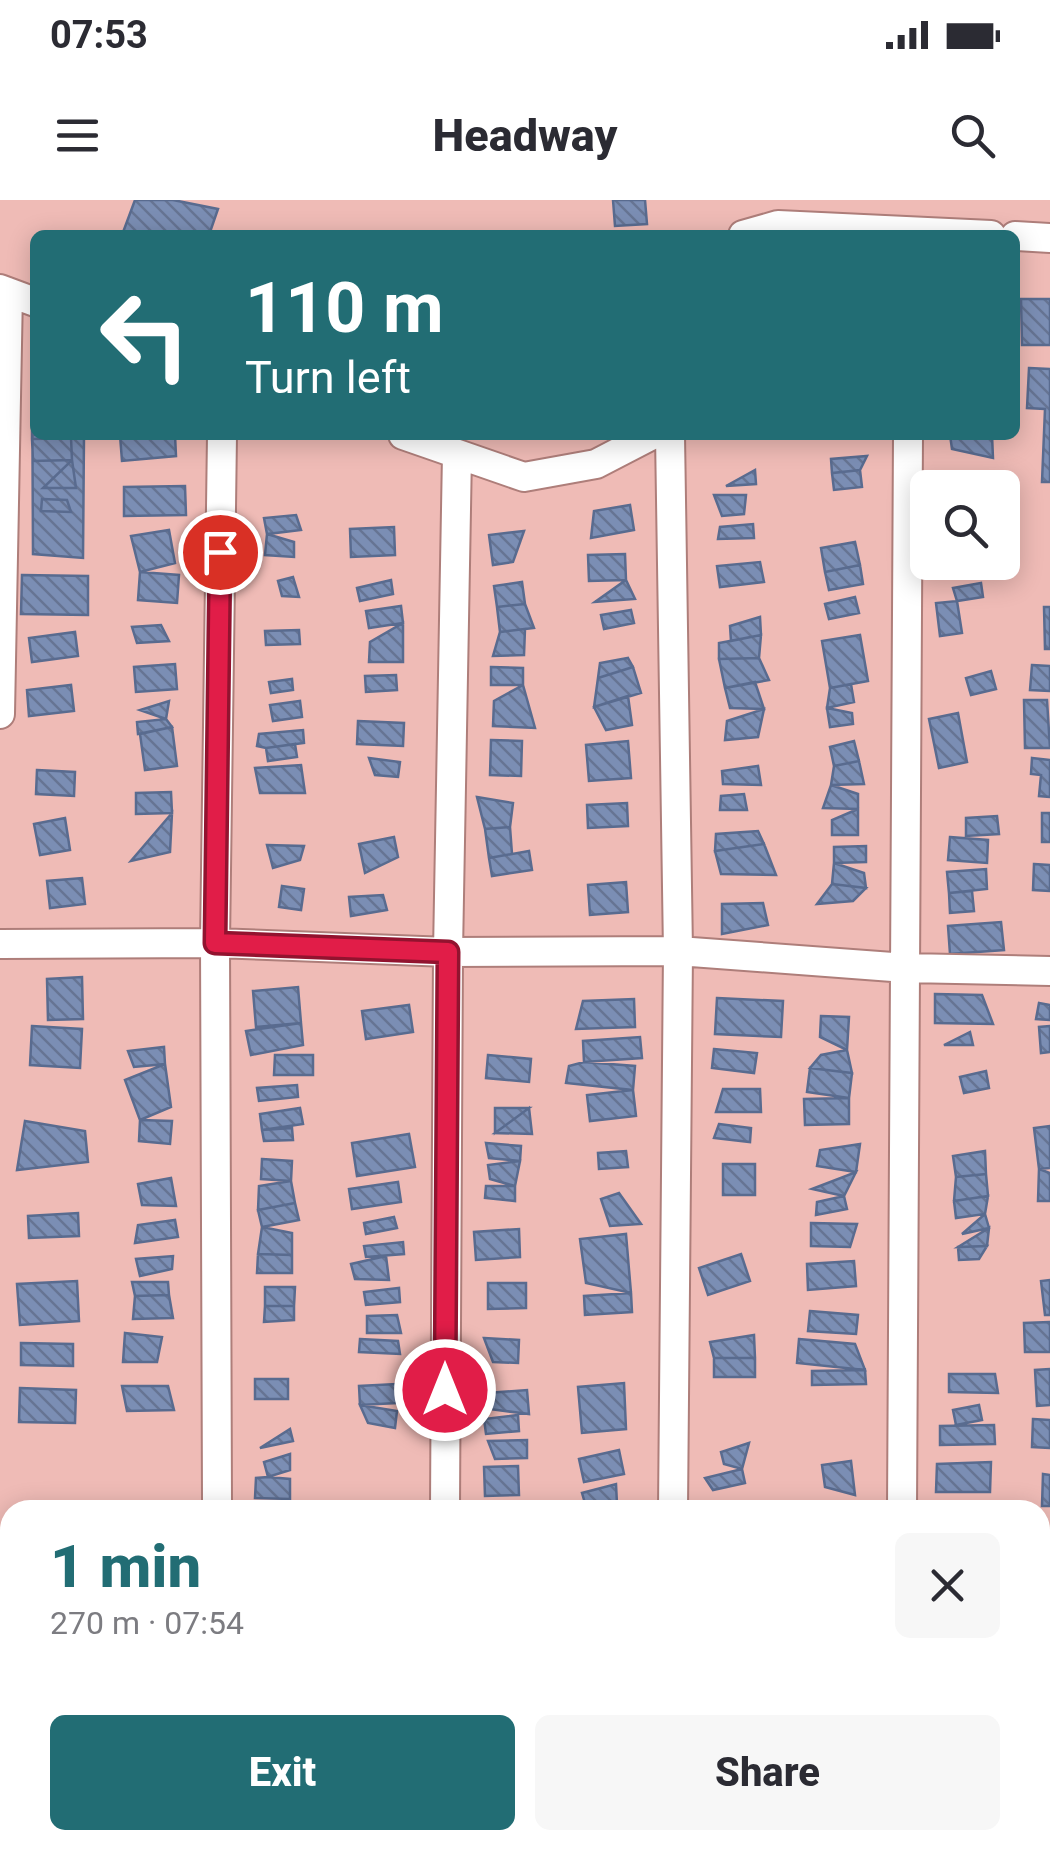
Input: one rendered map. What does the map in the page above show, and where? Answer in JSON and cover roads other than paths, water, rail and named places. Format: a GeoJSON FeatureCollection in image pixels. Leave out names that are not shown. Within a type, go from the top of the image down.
{"type":"FeatureCollection","features":[{"type":"Feature","properties":{"kind":"street"},"geometry":{"type":"LineString","coordinates":[[760,230],[778,225],[860,230]]}},
{"type":"Feature","properties":{"kind":"street"},"geometry":{"type":"LineString","coordinates":[[1020,236],[1050,238]]}},
{"type":"Feature","properties":{"kind":"street"},"geometry":{"type":"LineString","coordinates":[[0,714],[4,291],[30,300]]}},
{"type":"Feature","properties":{"kind":"street"},"geometry":{"type":"LineString","coordinates":[[217,1500],[215,943],[222,440]]}},
{"type":"Feature","properties":{"kind":"street"},"geometry":{"type":"LineString","coordinates":[[418,440],[524,477],[596,464],[642,440]]}},
{"type":"Feature","properties":{"kind":"street"},"geometry":{"type":"LineString","coordinates":[[670,440],[678,951],[672,1500]]}},
{"type":"Feature","properties":{"kind":"street"},"geometry":{"type":"LineString","coordinates":[[902,1500],[908,440]]}},
{"type":"Feature","properties":{"kind":"street"},"geometry":{"type":"LineString","coordinates":[[444,1500],[457,454]]}},
{"type":"Feature","properties":{"kind":"street"},"geometry":{"type":"LineString","coordinates":[[0,944],[215,943],[448,952],[678,951],[906,968],[1050,971]]}}]}
